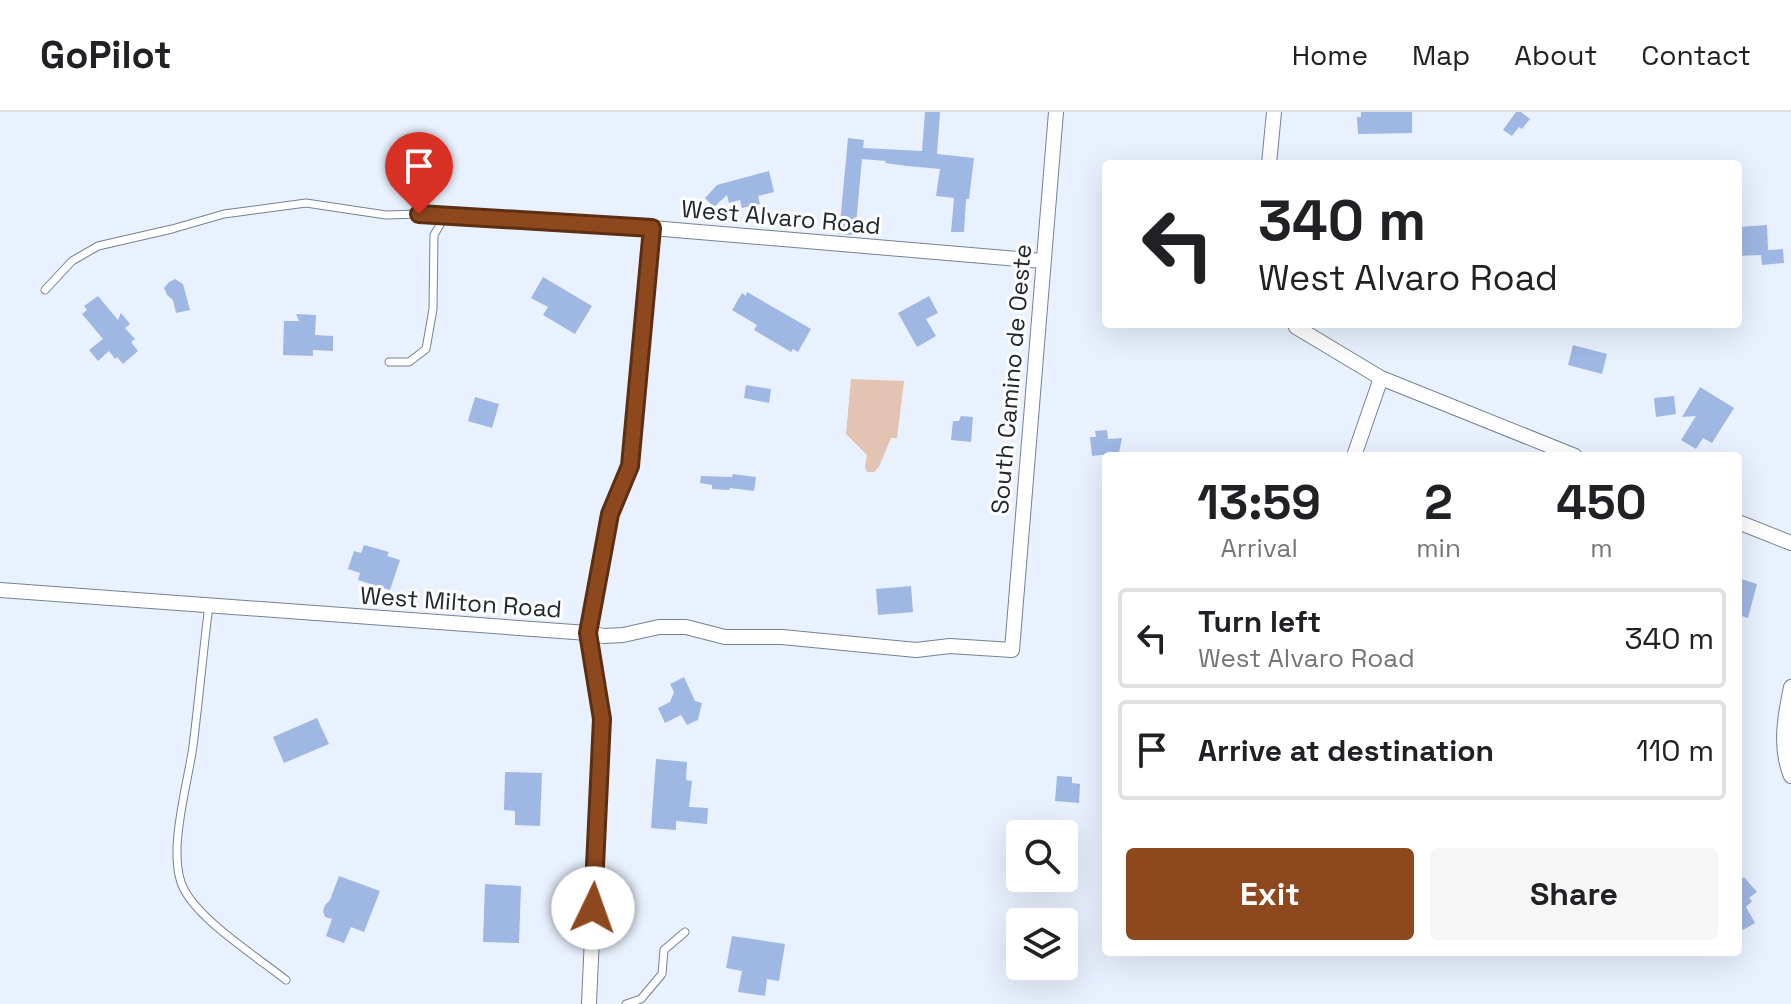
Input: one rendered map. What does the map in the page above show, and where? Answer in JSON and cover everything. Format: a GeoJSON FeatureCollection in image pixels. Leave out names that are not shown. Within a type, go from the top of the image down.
{"type":"FeatureCollection","features":[{"type":"Feature","properties":{"kind":"street","name":"South Camino de Oeste"},"geometry":{"type":"LineString","coordinates":[[1012,650],[1056,112]]}},
{"type":"Feature","properties":{"kind":"street"},"geometry":{"type":"LineString","coordinates":[[1269,160],[1274,112]]}},
{"type":"Feature","properties":{"kind":"street","name":"West Alvaro Road"},"geometry":{"type":"LineString","coordinates":[[419,214],[652,228],[1042,261]]}},
{"type":"Feature","properties":{"kind":"street"},"geometry":{"type":"LineString","coordinates":[[591,1003],[602,719],[588,633],[610,514],[630,466],[652,228]]}},
{"type":"Feature","properties":{"kind":"street"},"geometry":{"type":"LineString","coordinates":[[1298,328],[1381,378],[1565,452]]}},
{"type":"Feature","properties":{"kind":"street"},"geometry":{"type":"LineString","coordinates":[[1355,452],[1381,378]]}},
{"type":"Feature","properties":{"kind":"street"},"geometry":{"type":"LineString","coordinates":[[1742,524],[1791,543]]}},
{"type":"Feature","properties":{"kind":"street","name":"West Milton Road"},"geometry":{"type":"LineString","coordinates":[[0,590],[604,636],[659,627],[686,627],[725,637],[782,637],[916,650],[950,646],[1012,650]]}},
{"type":"Feature","properties":{"kind":"street"},"geometry":{"type":"LineString","coordinates":[[1791,687],[1783,737],[1791,776]]}},
{"type":"Feature","properties":{"kind":"lane"},"geometry":{"type":"LineString","coordinates":[[45,290],[72,261],[98,246],[224,214],[306,203],[386,215],[419,214]]}},
{"type":"Feature","properties":{"kind":"lane"},"geometry":{"type":"LineString","coordinates":[[389,362],[409,362],[426,349],[433,309],[434,235],[445,216]]}},
{"type":"Feature","properties":{"kind":"lane"},"geometry":{"type":"LineString","coordinates":[[209,605],[193,748],[179,827],[177,866],[183,890],[200,911],[286,980]]}},
{"type":"Feature","properties":{"kind":"lane"},"geometry":{"type":"LineString","coordinates":[[626,1004],[641,999],[662,974],[664,950],[685,932]]}},
{"type":"Feature","properties":{"kind":"shaded area"},"geometry":{"type":"Polygon","coordinates":[[[851,379],[904,381],[897,438],[891,438],[874,472],[867,472],[867,455],[846,434],[851,379]]]}},
{"type":"Feature","properties":{"kind":"building"},"geometry":{"type":"Polygon","coordinates":[[[925,112],[940,112],[937,154],[974,158],[969,199],[966,199],[964,232],[951,232],[954,198],[936,196],[940,169],[862,159],[855,235],[839,234],[848,138],[864,140],[863,148],[922,151],[925,112]]]}},
{"type":"Feature","properties":{"kind":"building"},"geometry":{"type":"Polygon","coordinates":[[[1361,112],[1412,112],[1412,133],[1358,134],[1357,117],[1361,117],[1361,112]]]}},
{"type":"Feature","properties":{"kind":"building"},"geometry":{"type":"Polygon","coordinates":[[[1516,112],[1530,119],[1512,136],[1503,130],[1516,112]]]}},
{"type":"Feature","properties":{"kind":"building"},"geometry":{"type":"Polygon","coordinates":[[[769,171],[774,192],[758,196],[760,204],[742,208],[740,200],[729,203],[727,195],[714,207],[705,198],[717,185],[769,171]]]}},
{"type":"Feature","properties":{"kind":"building"},"geometry":{"type":"Polygon","coordinates":[[[1767,225],[1768,250],[1783,249],[1784,263],[1762,265],[1761,255],[1742,256],[1742,227],[1767,225]]]}},
{"type":"Feature","properties":{"kind":"building"},"geometry":{"type":"Polygon","coordinates":[[[543,277],[592,306],[575,334],[543,315],[548,307],[531,298],[543,277]]]}},
{"type":"Feature","properties":{"kind":"building"},"geometry":{"type":"Polygon","coordinates":[[[175,279],[183,284],[190,310],[176,313],[173,300],[167,295],[164,288],[175,279]]]}},
{"type":"Feature","properties":{"kind":"building"},"geometry":{"type":"Polygon","coordinates":[[[747,292],[811,329],[798,352],[793,349],[791,352],[754,330],[757,325],[732,310],[742,293],[746,296],[747,292]]]}},
{"type":"Feature","properties":{"kind":"building"},"geometry":{"type":"Polygon","coordinates":[[[98,296],[118,320],[121,313],[130,324],[125,328],[135,339],[131,342],[138,351],[123,364],[109,351],[98,361],[89,350],[103,339],[82,314],[87,310],[84,306],[98,296]]]}},
{"type":"Feature","properties":{"kind":"building"},"geometry":{"type":"Polygon","coordinates":[[[929,296],[938,313],[926,319],[936,336],[917,347],[898,313],[929,296]]]}},
{"type":"Feature","properties":{"kind":"building"},"geometry":{"type":"Polygon","coordinates":[[[296,314],[316,315],[315,335],[333,336],[333,351],[313,350],[313,356],[283,355],[284,321],[299,321],[296,314]]]}},
{"type":"Feature","properties":{"kind":"building"},"geometry":{"type":"Polygon","coordinates":[[[1573,345],[1607,354],[1602,374],[1568,365],[1573,345]]]}},
{"type":"Feature","properties":{"kind":"building"},"geometry":{"type":"Polygon","coordinates":[[[746,385],[771,389],[769,403],[744,398],[746,385]]]}},
{"type":"Feature","properties":{"kind":"building"},"geometry":{"type":"Polygon","coordinates":[[[1700,387],[1734,408],[1712,443],[1703,438],[1696,449],[1681,440],[1696,416],[1682,417],[1700,387]]]}},
{"type":"Feature","properties":{"kind":"building"},"geometry":{"type":"Polygon","coordinates":[[[1674,396],[1676,414],[1656,417],[1654,398],[1674,396]]]}},
{"type":"Feature","properties":{"kind":"building"},"geometry":{"type":"Polygon","coordinates":[[[475,397],[499,404],[492,428],[468,421],[475,397]]]}},
{"type":"Feature","properties":{"kind":"building"},"geometry":{"type":"Polygon","coordinates":[[[961,416],[973,417],[971,442],[951,440],[953,421],[959,421],[961,416]]]}},
{"type":"Feature","properties":{"kind":"building"},"geometry":{"type":"Polygon","coordinates":[[[1107,430],[1108,439],[1122,438],[1119,452],[1102,452],[1102,455],[1092,456],[1090,437],[1096,437],[1095,431],[1107,430]]]}},
{"type":"Feature","properties":{"kind":"building"},"geometry":{"type":"Polygon","coordinates":[[[733,474],[756,477],[754,491],[712,489],[712,485],[700,483],[701,476],[732,477],[733,474]]]}},
{"type":"Feature","properties":{"kind":"building"},"geometry":{"type":"Polygon","coordinates":[[[364,545],[389,552],[387,556],[400,560],[390,590],[358,580],[360,573],[348,569],[354,551],[361,553],[364,545]]]}},
{"type":"Feature","properties":{"kind":"building"},"geometry":{"type":"Polygon","coordinates":[[[1742,579],[1757,584],[1748,618],[1742,616],[1742,579]]]}},
{"type":"Feature","properties":{"kind":"building"},"geometry":{"type":"Polygon","coordinates":[[[911,586],[913,612],[878,615],[876,589],[911,586]]]}},
{"type":"Feature","properties":{"kind":"building"},"geometry":{"type":"Polygon","coordinates":[[[684,677],[695,701],[702,703],[698,720],[687,725],[681,715],[665,723],[658,708],[670,702],[674,692],[670,684],[684,677]]]}},
{"type":"Feature","properties":{"kind":"building"},"geometry":{"type":"Polygon","coordinates":[[[317,718],[329,744],[284,763],[273,737],[317,718]]]}},
{"type":"Feature","properties":{"kind":"building"},"geometry":{"type":"Polygon","coordinates":[[[656,759],[687,762],[686,780],[692,781],[689,807],[708,808],[707,824],[676,821],[676,830],[651,828],[656,759]]]}},
{"type":"Feature","properties":{"kind":"building"},"geometry":{"type":"Polygon","coordinates":[[[505,772],[542,773],[540,826],[515,825],[515,811],[504,810],[505,772]]]}},
{"type":"Feature","properties":{"kind":"building"},"geometry":{"type":"Polygon","coordinates":[[[1057,776],[1072,777],[1072,783],[1080,784],[1079,803],[1055,801],[1057,776]]]}},
{"type":"Feature","properties":{"kind":"building"},"geometry":{"type":"Polygon","coordinates":[[[339,876],[380,891],[364,932],[351,927],[344,943],[326,936],[332,919],[325,917],[323,911],[339,876]]]}},
{"type":"Feature","properties":{"kind":"building"},"geometry":{"type":"Polygon","coordinates":[[[1744,877],[1757,892],[1749,898],[1752,901],[1746,907],[1755,923],[1743,930],[1742,928],[1744,877]]]}},
{"type":"Feature","properties":{"kind":"building"},"geometry":{"type":"Polygon","coordinates":[[[485,884],[521,886],[519,943],[483,942],[485,884]]]}},
{"type":"Feature","properties":{"kind":"building"},"geometry":{"type":"Polygon","coordinates":[[[732,936],[785,944],[779,981],[767,979],[765,996],[738,992],[742,971],[726,968],[732,936]]]}},
{"type":"Feature","properties":{"kind":"route"},"geometry":{"type":"LineString","coordinates":[[419,214],[652,228],[630,466],[610,514],[588,633],[602,719],[593,908]]}}]}
